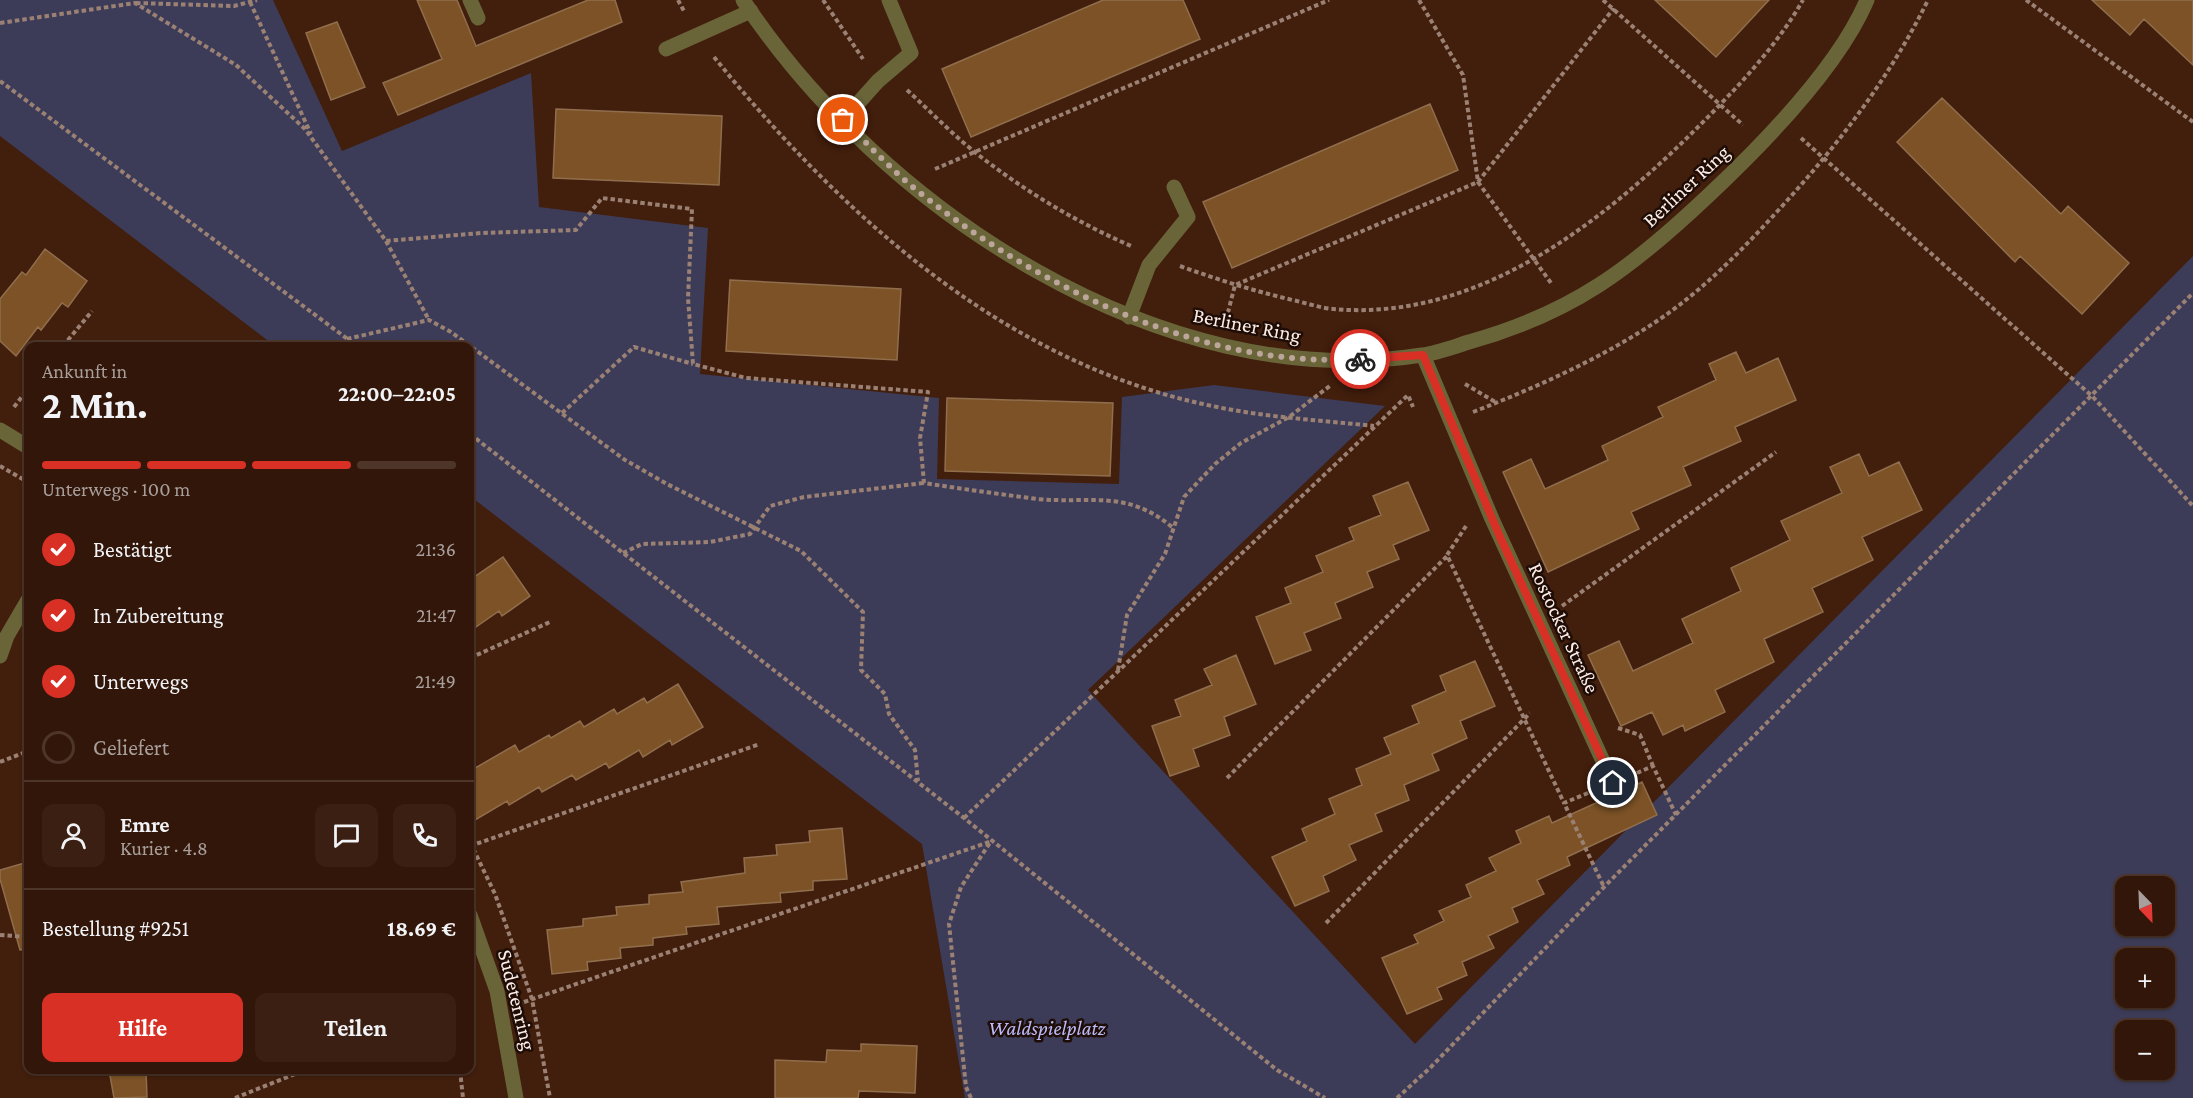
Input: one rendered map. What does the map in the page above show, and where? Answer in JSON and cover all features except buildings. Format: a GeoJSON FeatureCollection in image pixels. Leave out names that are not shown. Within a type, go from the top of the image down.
{"type":"FeatureCollection","features":[{"type":"Feature","properties":{"kind":"street"},"geometry":{"type":"LineString","coordinates":[[470,0],[478,18]]}},
{"type":"Feature","properties":{"kind":"street"},"geometry":{"type":"LineString","coordinates":[[843,120],[878,81],[911,54],[889,0]]}},
{"type":"Feature","properties":{"kind":"street","name":"Berliner Ring"},"geometry":{"type":"LineString","coordinates":[[747,6],[843,120],[907,181],[990,242],[1050,280],[1129,317],[1161,329],[1280,357],[1349,360],[1423,355],[1508,332],[1568,305],[1618,275],[1666,235],[1741,165],[1827,68],[1867,0]]}},
{"type":"Feature","properties":{"kind":"street"},"geometry":{"type":"LineString","coordinates":[[666,49],[747,6]]}},
{"type":"Feature","properties":{"kind":"street"},"geometry":{"type":"LineString","coordinates":[[1129,317],[1149,265],[1188,217],[1174,187]]}},
{"type":"Feature","properties":{"kind":"street","name":"Rostocker Straße"},"geometry":{"type":"LineString","coordinates":[[1423,355],[1487,508],[1613,783]]}},
{"type":"Feature","properties":{"kind":"street"},"geometry":{"type":"LineString","coordinates":[[0,430],[24,445]]}},
{"type":"Feature","properties":{"kind":"street"},"geometry":{"type":"LineString","coordinates":[[0,656],[7,636],[24,607]]}},
{"type":"Feature","properties":{"kind":"street","name":"Sudetenring"},"geometry":{"type":"LineString","coordinates":[[474,925],[488,960],[501,1010],[516,1098]]}},
{"type":"Feature","properties":{"kind":"path"},"geometry":{"type":"LineString","coordinates":[[0,23],[135,3],[234,6],[256,0]]}},
{"type":"Feature","properties":{"kind":"path"},"geometry":{"type":"LineString","coordinates":[[823,0],[878,81],[903,86],[975,153],[1070,217],[1157,257],[1235,285],[1332,309],[1403,307],[1471,289],[1534,260],[1594,218],[1653,172],[1720,105],[1792,19],[1803,0]]}},
{"type":"Feature","properties":{"kind":"path"},"geometry":{"type":"LineString","coordinates":[[907,181],[1329,0]]}},
{"type":"Feature","properties":{"kind":"path"},"geometry":{"type":"LineString","coordinates":[[1419,0],[1463,75],[1478,182],[1568,305]]}},
{"type":"Feature","properties":{"kind":"path"},"geometry":{"type":"LineString","coordinates":[[1603,0],[1761,142]]}},
{"type":"Feature","properties":{"kind":"path"},"geometry":{"type":"LineString","coordinates":[[1464,416],[1523,392],[1594,358],[1657,321],[1716,276],[1826,158],[1885,77],[1908,41],[1928,0]]}},
{"type":"Feature","properties":{"kind":"path"},"geometry":{"type":"LineString","coordinates":[[2026,0],[2193,122]]}},
{"type":"Feature","properties":{"kind":"path"},"geometry":{"type":"LineString","coordinates":[[250,2],[315,143]]}},
{"type":"Feature","properties":{"kind":"path"},"geometry":{"type":"LineString","coordinates":[[135,3],[236,65],[304,129],[386,241],[429,320],[465,342]]}},
{"type":"Feature","properties":{"kind":"path"},"geometry":{"type":"LineString","coordinates":[[1235,285],[1478,182],[1614,8]]}},
{"type":"Feature","properties":{"kind":"path"},"geometry":{"type":"LineString","coordinates":[[0,81],[351,342]]}},
{"type":"Feature","properties":{"kind":"path"},"geometry":{"type":"LineString","coordinates":[[1826,158],[2093,397],[2193,506]]}},
{"type":"Feature","properties":{"kind":"path"},"geometry":{"type":"LineString","coordinates":[[386,241],[481,233],[576,230],[602,198],[692,209],[688,298],[693,364]]}},
{"type":"Feature","properties":{"kind":"path"},"geometry":{"type":"LineString","coordinates":[[1220,344],[1235,285]]}},
{"type":"Feature","properties":{"kind":"path"},"geometry":{"type":"LineString","coordinates":[[1397,1098],[1431,1067],[1604,887],[2093,397],[2193,293]]}},
{"type":"Feature","properties":{"kind":"path"},"geometry":{"type":"LineString","coordinates":[[66,342],[92,311]]}},
{"type":"Feature","properties":{"kind":"path"},"geometry":{"type":"LineString","coordinates":[[347,339],[429,320]]}},
{"type":"Feature","properties":{"kind":"path"},"geometry":{"type":"LineString","coordinates":[[562,413],[634,347],[746,378],[928,392],[920,438],[924,483]]}},
{"type":"Feature","properties":{"kind":"path"},"geometry":{"type":"LineString","coordinates":[[474,349],[634,465],[801,551],[863,612],[861,670],[885,694],[889,714],[915,750],[918,782]]}},
{"type":"Feature","properties":{"kind":"path"},"geometry":{"type":"LineString","coordinates":[[1118,671],[1127,615],[1165,554],[1172,527],[1184,497],[1215,464],[1241,443],[1289,417],[1324,392],[1343,372],[1349,360]]}},
{"type":"Feature","properties":{"kind":"path"},"geometry":{"type":"LineString","coordinates":[[964,818],[1408,395],[1418,417]]}},
{"type":"Feature","properties":{"kind":"path"},"geometry":{"type":"LineString","coordinates":[[474,437],[964,818],[1277,1070],[1325,1098]]}},
{"type":"Feature","properties":{"kind":"path"},"geometry":{"type":"LineString","coordinates":[[1556,610],[1776,452]]}},
{"type":"Feature","properties":{"kind":"path"},"geometry":{"type":"LineString","coordinates":[[0,466],[24,480]]}},
{"type":"Feature","properties":{"kind":"path"},"geometry":{"type":"LineString","coordinates":[[623,553],[642,544],[720,540],[750,534],[770,506],[804,497],[924,483],[1040,499],[1121,500],[1153,512],[1172,527]]}},
{"type":"Feature","properties":{"kind":"path"},"geometry":{"type":"LineString","coordinates":[[1447,555],[1467,524]]}},
{"type":"Feature","properties":{"kind":"path"},"geometry":{"type":"LineString","coordinates":[[1227,778],[1453,549]]}},
{"type":"Feature","properties":{"kind":"path"},"geometry":{"type":"LineString","coordinates":[[1447,555],[1604,887]]}},
{"type":"Feature","properties":{"kind":"path"},"geometry":{"type":"LineString","coordinates":[[474,656],[550,622]]}},
{"type":"Feature","properties":{"kind":"path"},"geometry":{"type":"LineString","coordinates":[[1326,923],[1530,713]]}},
{"type":"Feature","properties":{"kind":"path"},"geometry":{"type":"LineString","coordinates":[[474,845],[760,744]]}},
{"type":"Feature","properties":{"kind":"path"},"geometry":{"type":"LineString","coordinates":[[0,762],[24,753]]}},
{"type":"Feature","properties":{"kind":"path"},"geometry":{"type":"LineString","coordinates":[[1564,803],[1653,766],[1676,815]]}},
{"type":"Feature","properties":{"kind":"path"},"geometry":{"type":"LineString","coordinates":[[501,1010],[992,841]]}},
{"type":"Feature","properties":{"kind":"path"},"geometry":{"type":"LineString","coordinates":[[972,1098],[966,1087],[949,924],[961,887],[992,841]]}},
{"type":"Feature","properties":{"kind":"path"},"geometry":{"type":"LineString","coordinates":[[0,936],[24,937]]}},
{"type":"Feature","properties":{"kind":"path"},"geometry":{"type":"LineString","coordinates":[[235,1098],[295,1074]]}},
{"type":"Feature","properties":{"kind":"path"},"geometry":{"type":"LineString","coordinates":[[460,1074],[463,1098]]}},
{"type":"Feature","properties":{"kind":"green space","name":"Waldspielplatz"},"geometry":{"type":"Polygon","coordinates":[[[0,0],[273,0],[342,151],[531,73],[539,207],[708,228],[700,374],[939,398],[937,479],[1119,484],[1122,397],[1214,385],[1385,406],[1088,690],[1415,1044],[2193,256],[2193,1098],[965,1098],[922,844],[474,499],[474,342],[270,342],[0,136],[0,0]]]}},
{"type":"Feature","properties":{"kind":"way so far"},"geometry":{"type":"LineString","coordinates":[[843,120],[907,181],[990,242],[1050,280],[1129,317],[1161,329],[1280,357],[1360,359]]}},
{"type":"Feature","properties":{"kind":"route"},"geometry":{"type":"LineString","coordinates":[[1360,359],[1423,355],[1447,418],[1613,783]]}}]}
